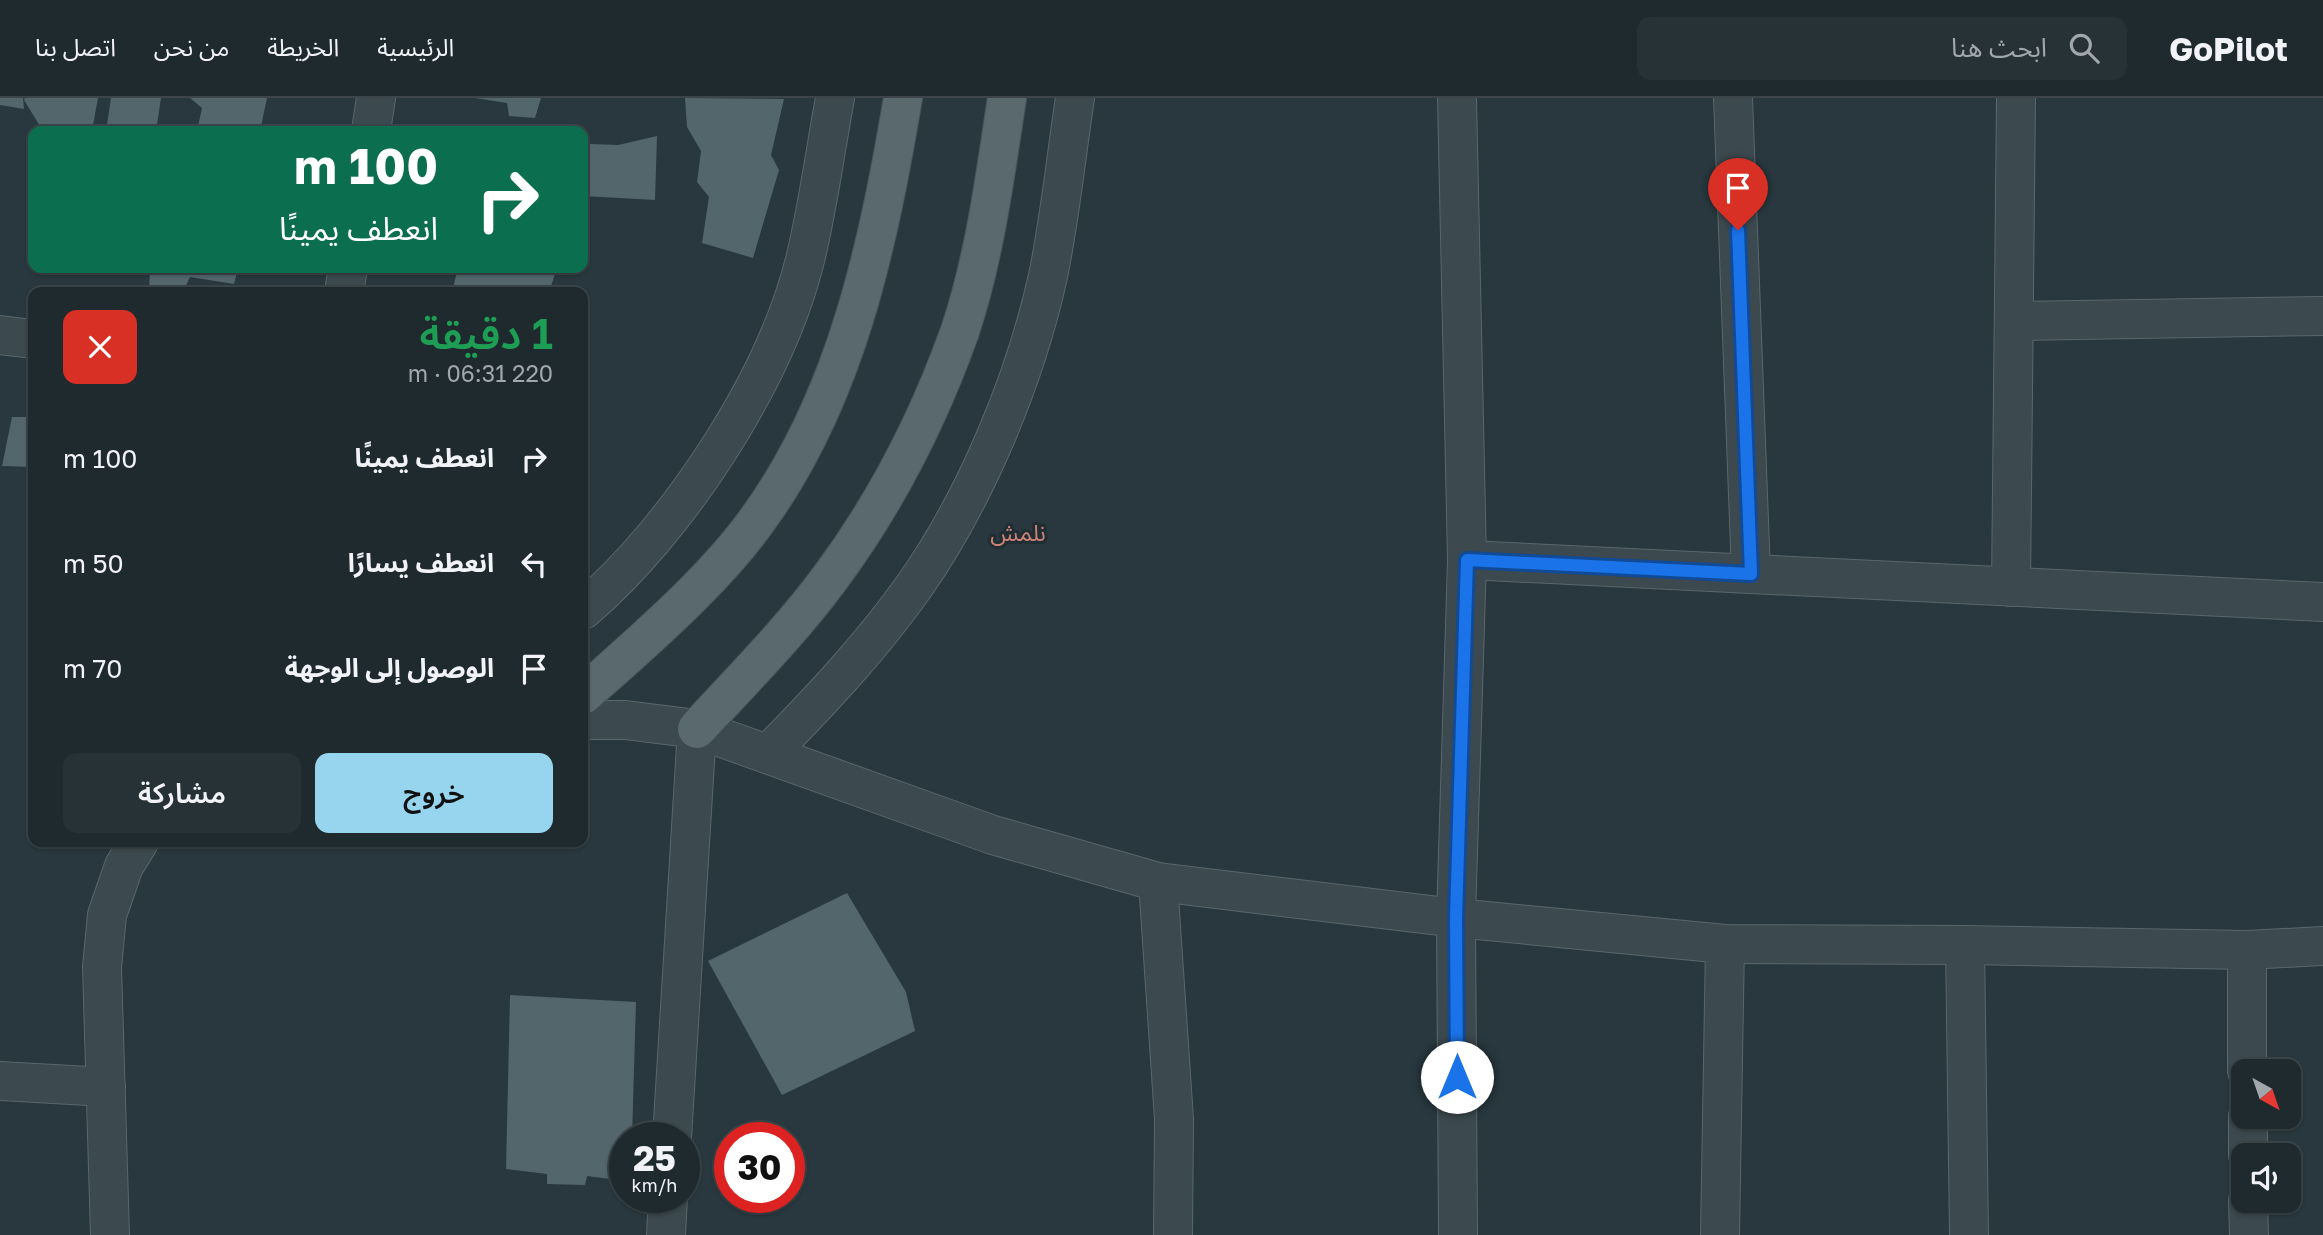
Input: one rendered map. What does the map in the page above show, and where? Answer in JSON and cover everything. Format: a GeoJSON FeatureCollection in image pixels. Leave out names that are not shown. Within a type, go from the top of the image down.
{"type":"FeatureCollection","features":[{"type":"Feature","properties":{"kind":"main road"},"geometry":{"type":"LineString","coordinates":[[588,690],[714,572],[757,521],[794,465],[825,405],[855,314],[886,198],[903,98]]}},
{"type":"Feature","properties":{"kind":"main road"},"geometry":{"type":"LineString","coordinates":[[697,729],[769,651],[830,578],[882,500],[925,417],[960,330],[984,239],[1007,98]]}},
{"type":"Feature","properties":{"kind":"street"},"geometry":{"type":"LineString","coordinates":[[372,126],[376,98]]}},
{"type":"Feature","properties":{"kind":"street"},"geometry":{"type":"LineString","coordinates":[[588,605],[655,537],[704,472],[747,402],[782,327],[805,261],[835,98]]}},
{"type":"Feature","properties":{"kind":"street"},"geometry":{"type":"LineString","coordinates":[[769,754],[846,673],[915,584],[972,488],[1017,384],[1048,276],[1075,98]]}},
{"type":"Feature","properties":{"kind":"street"},"geometry":{"type":"LineString","coordinates":[[1457,98],[1467,560],[1456,918],[1458,1235]]}},
{"type":"Feature","properties":{"kind":"street"},"geometry":{"type":"LineString","coordinates":[[1733,98],[1751,574]]}},
{"type":"Feature","properties":{"kind":"street"},"geometry":{"type":"LineString","coordinates":[[2011,587],[2017,98]]}},
{"type":"Feature","properties":{"kind":"street"},"geometry":{"type":"LineString","coordinates":[[2014,321],[2323,316]]}},
{"type":"Feature","properties":{"kind":"street"},"geometry":{"type":"LineString","coordinates":[[0,335],[28,338]]}},
{"type":"Feature","properties":{"kind":"street"},"geometry":{"type":"LineString","coordinates":[[1467,560],[2323,602]]}},
{"type":"Feature","properties":{"kind":"street"},"geometry":{"type":"LineString","coordinates":[[588,720],[625,720],[697,729],[993,835],[1158,882],[1456,918],[1725,944],[2247,950],[2323,946]]}},
{"type":"Feature","properties":{"kind":"street"},"geometry":{"type":"LineString","coordinates":[[673,1122],[697,729]]}},
{"type":"Feature","properties":{"kind":"street"},"geometry":{"type":"LineString","coordinates":[[110,1235],[102,967],[107,915],[124,866],[136,847]]}},
{"type":"Feature","properties":{"kind":"street"},"geometry":{"type":"LineString","coordinates":[[1158,882],[1174,1119],[1173,1235]]}},
{"type":"Feature","properties":{"kind":"street"},"geometry":{"type":"LineString","coordinates":[[1720,1235],[1725,944]]}},
{"type":"Feature","properties":{"kind":"street"},"geometry":{"type":"LineString","coordinates":[[1965,945],[1969,1235]]}},
{"type":"Feature","properties":{"kind":"street"},"geometry":{"type":"LineString","coordinates":[[2247,950],[2248,1059]]}},
{"type":"Feature","properties":{"kind":"street"},"geometry":{"type":"LineString","coordinates":[[0,1082],[106,1087]]}},
{"type":"Feature","properties":{"kind":"street"},"geometry":{"type":"LineString","coordinates":[[666,1235],[667,1213]]}},
{"type":"Feature","properties":{"kind":"street"},"geometry":{"type":"LineString","coordinates":[[2248,1213],[2249,1235]]}},
{"type":"Feature","properties":{"kind":"building"},"geometry":{"type":"Polygon","coordinates":[[[0,98],[23,98],[24,109],[0,105],[0,98]]]}},
{"type":"Feature","properties":{"kind":"building"},"geometry":{"type":"Polygon","coordinates":[[[98,98],[93,126],[40,126],[24,100],[98,98]]]}},
{"type":"Feature","properties":{"kind":"building"},"geometry":{"type":"Polygon","coordinates":[[[111,98],[161,98],[157,126],[107,126],[111,98]]]}},
{"type":"Feature","properties":{"kind":"building"},"geometry":{"type":"Polygon","coordinates":[[[190,98],[267,98],[261,126],[198,126],[202,108],[190,98]]]}},
{"type":"Feature","properties":{"kind":"building"},"geometry":{"type":"Polygon","coordinates":[[[475,98],[541,98],[535,118],[509,116],[507,103],[475,98]]]}},
{"type":"Feature","properties":{"kind":"building"},"geometry":{"type":"Polygon","coordinates":[[[685,98],[784,99],[771,155],[779,170],[753,258],[702,243],[709,197],[697,182],[701,151],[687,127],[685,98]]]}},
{"type":"Feature","properties":{"kind":"building"},"geometry":{"type":"Polygon","coordinates":[[[657,136],[655,200],[588,196],[588,142],[618,145],[657,136]]]}},
{"type":"Feature","properties":{"kind":"building"},"geometry":{"type":"Polygon","coordinates":[[[150,273],[237,273],[234,284],[190,277],[185,287],[149,287],[150,273]]]}},
{"type":"Feature","properties":{"kind":"building"},"geometry":{"type":"Polygon","coordinates":[[[457,273],[555,273],[551,287],[453,287],[457,273]]]}},
{"type":"Feature","properties":{"kind":"building"},"geometry":{"type":"Polygon","coordinates":[[[12,417],[28,417],[28,467],[2,466],[12,417]]]}},
{"type":"Feature","properties":{"kind":"building"},"geometry":{"type":"Polygon","coordinates":[[[847,893],[906,992],[915,1031],[782,1095],[708,961],[847,893]]]}},
{"type":"Feature","properties":{"kind":"building"},"geometry":{"type":"Polygon","coordinates":[[[510,995],[636,1002],[632,1122],[609,1122],[609,1179],[587,1176],[585,1185],[547,1184],[547,1174],[506,1169],[510,995]]]}},
{"type":"Feature","properties":{"kind":"district","name":"نلمش"},"geometry":{"type":"Point","coordinates":[1018,533]}},
{"type":"Feature","properties":{"kind":"route"},"geometry":{"type":"LineString","coordinates":[[1457,1077],[1456,918],[1467,560],[1751,574],[1738,230]]}}]}
